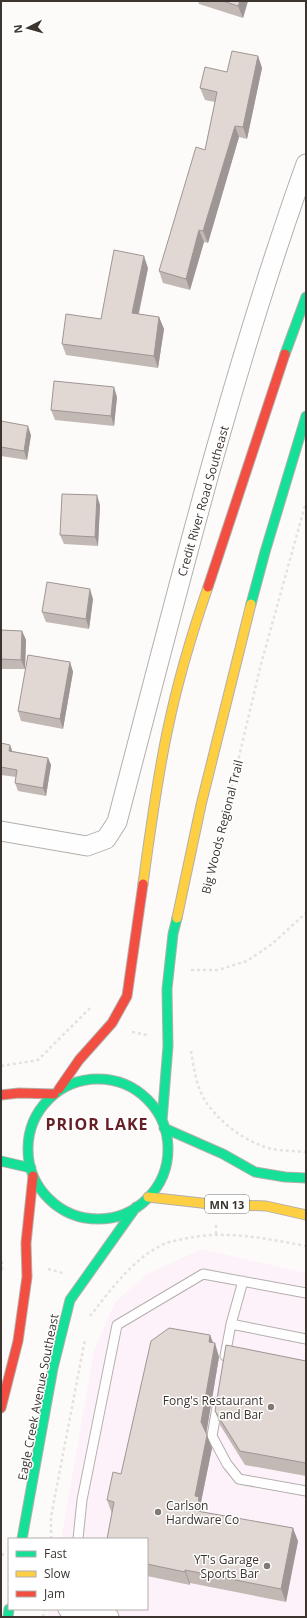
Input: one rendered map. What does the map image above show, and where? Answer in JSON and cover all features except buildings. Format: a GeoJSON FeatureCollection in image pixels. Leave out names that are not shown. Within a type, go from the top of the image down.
{"type":"FeatureCollection","features":[{"type":"Feature","properties":{"kind":"main road"},"geometry":{"type":"LineString","coordinates":[[1,1408],[18,1340],[26,1277],[26,1242],[32,1172],[28,1152],[30,1128],[41,1106],[57,1092],[79,1060],[112,1022],[127,996],[153,811],[172,713],[186,655],[294,328],[306,297]]}},
{"type":"Feature","properties":{"kind":"main road"},"geometry":{"type":"LineString","coordinates":[[163,1124],[168,1046],[166,989],[173,934],[201,805],[238,656],[265,552],[306,416]]}},
{"type":"Feature","properties":{"kind":"main road"},"geometry":{"type":"LineString","coordinates":[[1,1095],[57,1092],[82,1080],[106,1078],[130,1085],[149,1100],[163,1124],[168,1144],[166,1166],[157,1186],[148,1197],[136,1207],[124,1214],[103,1219],[81,1217],[61,1209],[44,1194],[32,1172],[1,1161]]}},
{"type":"Feature","properties":{"kind":"main road"},"geometry":{"type":"LineString","coordinates":[[163,1124],[255,1172],[285,1177],[306,1178]]}},
{"type":"Feature","properties":{"kind":"main road","name":"MN 13"},"geometry":{"type":"LineString","coordinates":[[148,1197],[210,1204],[266,1206],[306,1215]]}},
{"type":"Feature","properties":{"kind":"main road","name":"Eagle Creek Avenue Southeast"},"geometry":{"type":"LineString","coordinates":[[22,1538],[53,1368],[70,1300],[136,1207]]}},
{"type":"Feature","properties":{"kind":"street","name":"Credit River Road Southeast"},"geometry":{"type":"LineString","coordinates":[[1,831],[87,846],[106,839],[117,822],[199,511],[277,244],[306,164]]}},
{"type":"Feature","properties":{"kind":"street"},"geometry":{"type":"LineString","coordinates":[[87,1611],[108,1617]]}},
{"type":"Feature","properties":{"kind":"lane"},"geometry":{"type":"LineString","coordinates":[[78,1538],[82,1500],[117,1325],[202,1274],[306,1293]]}},
{"type":"Feature","properties":{"kind":"lane"},"geometry":{"type":"LineString","coordinates":[[223,1369],[231,1324],[243,1282]]}},
{"type":"Feature","properties":{"kind":"lane"},"geometry":{"type":"LineString","coordinates":[[231,1324],[306,1340]]}},
{"type":"Feature","properties":{"kind":"lane"},"geometry":{"type":"LineString","coordinates":[[220,1391],[212,1436],[226,1464],[239,1479],[306,1491]]}},
{"type":"Feature","properties":{"kind":"path","name":"Big Woods Regional Trail"},"geometry":{"type":"LineString","coordinates":[[210,877],[261,664],[288,561],[306,502]]}},
{"type":"Feature","properties":{"kind":"path"},"geometry":{"type":"LineString","coordinates":[[169,965],[192,970],[218,970],[247,961],[272,944],[306,913]]}},
{"type":"Feature","properties":{"kind":"path"},"geometry":{"type":"LineString","coordinates":[[191,975],[192,964]]}},
{"type":"Feature","properties":{"kind":"path"},"geometry":{"type":"LineString","coordinates":[[1,1066],[38,1060],[91,1007]]}},
{"type":"Feature","properties":{"kind":"path"},"geometry":{"type":"LineString","coordinates":[[129,1031],[150,1036]]}},
{"type":"Feature","properties":{"kind":"path"},"geometry":{"type":"LineString","coordinates":[[191,1045],[196,1078],[205,1101],[220,1119],[245,1138],[272,1149],[306,1152]]}},
{"type":"Feature","properties":{"kind":"path"},"geometry":{"type":"LineString","coordinates":[[216,1234],[241,1235],[306,1246]]}},
{"type":"Feature","properties":{"kind":"path"},"geometry":{"type":"LineString","coordinates":[[48,1269],[70,1275]]}},
{"type":"Feature","properties":{"kind":"path"},"geometry":{"type":"LineString","coordinates":[[1,1554],[5,1555]]}},
{"type":"Feature","properties":{"kind":"shaded area"},"geometry":{"type":"Polygon","coordinates":[[[201,1249],[306,1273],[306,1617],[48,1617],[49,1610],[148,1610],[148,1538],[61,1538],[94,1350],[115,1302],[147,1274],[201,1249]]]}},
{"type":"Feature","properties":{"kind":"traffic: fast"},"geometry":{"type":"LineString","coordinates":[[285,354],[306,297]]}},
{"type":"Feature","properties":{"kind":"traffic: fast"},"geometry":{"type":"LineString","coordinates":[[251,604],[306,416]]}},
{"type":"Feature","properties":{"kind":"traffic: fast"},"geometry":{"type":"LineString","coordinates":[[162,1121],[168,1046],[167,989],[173,934],[177,918]]}},
{"type":"Feature","properties":{"kind":"traffic: fast"},"geometry":{"type":"LineString","coordinates":[[105,1079],[131,1087],[152,1105],[163,1122],[167,1135],[168,1149],[167,1163],[163,1176],[156,1188],[142,1203],[125,1214],[112,1218],[91,1219],[65,1211],[44,1193],[33,1176],[29,1163],[28,1142],[36,1116],[54,1095],[71,1084],[84,1080],[105,1079]]}},
{"type":"Feature","properties":{"kind":"traffic: fast"},"geometry":{"type":"LineString","coordinates":[[164,1128],[223,1154],[255,1172],[285,1177],[306,1178]]}},
{"type":"Feature","properties":{"kind":"traffic: fast"},"geometry":{"type":"LineString","coordinates":[[1,1161],[31,1168]]}},
{"type":"Feature","properties":{"kind":"traffic: fast"},"geometry":{"type":"LineString","coordinates":[[22,1538],[53,1368],[70,1300],[136,1207]]}},
{"type":"Feature","properties":{"kind":"traffic: fast"},"geometry":{"type":"LineString","coordinates":[[8,1617],[9,1610]]}},
{"type":"Feature","properties":{"kind":"traffic: slow"},"geometry":{"type":"LineString","coordinates":[[143,884],[157,786],[168,728],[176,692],[196,622],[208,587]]}},
{"type":"Feature","properties":{"kind":"traffic: slow"},"geometry":{"type":"LineString","coordinates":[[177,918],[201,805],[251,604]]}},
{"type":"Feature","properties":{"kind":"traffic: slow"},"geometry":{"type":"LineString","coordinates":[[148,1197],[210,1204],[266,1206],[306,1215]]}},
{"type":"Feature","properties":{"kind":"traffic: jam"},"geometry":{"type":"LineString","coordinates":[[208,587],[285,354]]}},
{"type":"Feature","properties":{"kind":"traffic: jam"},"geometry":{"type":"LineString","coordinates":[[59,1089],[79,1060],[112,1023],[127,996],[143,884]]}},
{"type":"Feature","properties":{"kind":"traffic: jam"},"geometry":{"type":"LineString","coordinates":[[1,1095],[19,1093],[54,1094]]}},
{"type":"Feature","properties":{"kind":"traffic: jam"},"geometry":{"type":"LineString","coordinates":[[1,1408],[18,1341],[27,1277],[26,1243],[33,1176]]}},
{"type":"Feature","properties":{"kind":"place","name":"Fong's Restaurant and Bar"},"geometry":{"type":"Point","coordinates":[271,1407]}},
{"type":"Feature","properties":{"kind":"place","name":"Carlson Hardware Co"},"geometry":{"type":"Point","coordinates":[158,1512]}},
{"type":"Feature","properties":{"kind":"place","name":"YT's Garage Sports Bar"},"geometry":{"type":"Point","coordinates":[267,1566]}},
{"type":"Feature","properties":{"kind":"district","name":"PRIOR LAKE"},"geometry":{"type":"Point","coordinates":[97,1124]}}]}
